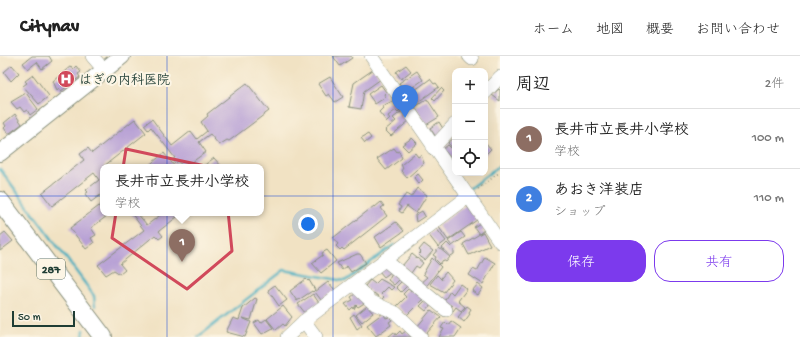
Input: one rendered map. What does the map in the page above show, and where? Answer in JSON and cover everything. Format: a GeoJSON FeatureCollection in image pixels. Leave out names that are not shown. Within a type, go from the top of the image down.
{"type":"FeatureCollection","features":[{"type":"Feature","properties":{"kind":"highway","name":"287"},"geometry":{"type":"LineString","coordinates":[[0,201],[103,337]]}},
{"type":"Feature","properties":{"kind":"main road"},"geometry":{"type":"LineString","coordinates":[[0,153],[122,56]]}},
{"type":"Feature","properties":{"kind":"street"},"geometry":{"type":"LineString","coordinates":[[92,56],[104,70]]}},
{"type":"Feature","properties":{"kind":"street"},"geometry":{"type":"LineString","coordinates":[[371,56],[433,148],[469,196],[500,242]]}},
{"type":"Feature","properties":{"kind":"street"},"geometry":{"type":"LineString","coordinates":[[488,90],[500,77]]}},
{"type":"Feature","properties":{"kind":"street"},"geometry":{"type":"LineString","coordinates":[[433,148],[452,127]]}},
{"type":"Feature","properties":{"kind":"street"},"geometry":{"type":"LineString","coordinates":[[287,337],[304,321],[469,196]]}},
{"type":"Feature","properties":{"kind":"street"},"geometry":{"type":"LineString","coordinates":[[385,260],[446,310]]}},
{"type":"Feature","properties":{"kind":"street"},"geometry":{"type":"LineString","coordinates":[[353,284],[372,302],[396,313],[421,337]]}},
{"type":"Feature","properties":{"kind":"street"},"geometry":{"type":"LineString","coordinates":[[304,321],[316,337]]}},
{"type":"Feature","properties":{"kind":"path"},"geometry":{"type":"LineString","coordinates":[[469,196],[500,172]]}},
{"type":"Feature","properties":{"kind":"highlighted area"},"geometry":{"type":"Polygon","coordinates":[[[126,149],[224,170],[232,251],[187,289],[112,238],[126,149]]]}},
{"type":"Feature","properties":{"kind":"building"},"geometry":{"type":"Polygon","coordinates":[[[32,56],[49,56],[52,61],[42,69],[37,62],[28,69],[23,63],[32,56]]]}},
{"type":"Feature","properties":{"kind":"building"},"geometry":{"type":"Polygon","coordinates":[[[333,56],[351,56],[352,58],[340,66],[333,56]]]}},
{"type":"Feature","properties":{"kind":"building"},"geometry":{"type":"Polygon","coordinates":[[[12,65],[19,73],[11,81],[4,72],[12,65]]]}},
{"type":"Feature","properties":{"kind":"building"},"geometry":{"type":"Polygon","coordinates":[[[406,65],[411,71],[401,79],[396,72],[406,65]]]}},
{"type":"Feature","properties":{"kind":"building","name":"はぎの内科医院"},"geometry":{"type":"Polygon","coordinates":[[[71,66],[73,69],[76,66],[81,72],[78,74],[80,77],[61,91],[59,88],[57,90],[53,81],[71,66]]]}},
{"type":"Feature","properties":{"kind":"building"},"geometry":{"type":"Polygon","coordinates":[[[374,69],[381,79],[364,91],[361,109],[349,107],[354,83],[374,69]]]}},
{"type":"Feature","properties":{"kind":"building"},"geometry":{"type":"Polygon","coordinates":[[[417,71],[423,80],[406,92],[399,83],[417,71]]]}},
{"type":"Feature","properties":{"kind":"building"},"geometry":{"type":"Polygon","coordinates":[[[33,75],[49,96],[39,104],[23,86],[27,83],[25,81],[33,75]]]}},
{"type":"Feature","properties":{"kind":"building"},"geometry":{"type":"Polygon","coordinates":[[[330,77],[343,97],[335,102],[329,94],[326,96],[318,84],[330,77]]]}},
{"type":"Feature","properties":{"kind":"building"},"geometry":{"type":"Polygon","coordinates":[[[430,79],[439,87],[418,102],[411,93],[430,79]]]}},
{"type":"Feature","properties":{"kind":"building"},"geometry":{"type":"Polygon","coordinates":[[[247,83],[269,111],[229,141],[227,140],[219,145],[210,134],[199,142],[206,152],[189,164],[180,164],[178,161],[175,164],[172,160],[175,158],[151,127],[148,130],[144,125],[152,119],[172,146],[191,131],[197,139],[207,131],[201,122],[208,116],[207,114],[247,83]]]}},
{"type":"Feature","properties":{"kind":"building"},"geometry":{"type":"Polygon","coordinates":[[[381,85],[386,92],[384,94],[386,97],[375,104],[368,94],[381,85]]]}},
{"type":"Feature","properties":{"kind":"building"},"geometry":{"type":"Polygon","coordinates":[[[441,88],[444,91],[435,101],[432,98],[441,88]]]}},
{"type":"Feature","properties":{"kind":"building"},"geometry":{"type":"Polygon","coordinates":[[[499,89],[500,90],[500,101],[492,95],[499,89]]]}},
{"type":"Feature","properties":{"kind":"building"},"geometry":{"type":"Polygon","coordinates":[[[26,93],[38,109],[30,115],[27,110],[24,112],[20,107],[17,109],[11,102],[26,93]]]}},
{"type":"Feature","properties":{"kind":"building"},"geometry":{"type":"Polygon","coordinates":[[[427,99],[439,117],[426,125],[415,107],[427,99]]]}},
{"type":"Feature","properties":{"kind":"building"},"geometry":{"type":"Polygon","coordinates":[[[393,101],[400,110],[398,112],[396,110],[388,116],[390,119],[387,122],[379,112],[383,108],[382,106],[393,101]]]}},
{"type":"Feature","properties":{"kind":"building"},"geometry":{"type":"Polygon","coordinates":[[[402,111],[410,120],[391,136],[385,130],[396,121],[393,118],[402,111]]]}},
{"type":"Feature","properties":{"kind":"building"},"geometry":{"type":"Polygon","coordinates":[[[15,114],[22,124],[8,133],[4,128],[6,126],[4,123],[15,114]]]}},
{"type":"Feature","properties":{"kind":"building"},"geometry":{"type":"Polygon","coordinates":[[[135,119],[146,133],[107,164],[100,164],[100,195],[91,202],[85,194],[88,192],[86,190],[99,180],[94,173],[52,206],[42,193],[84,160],[80,154],[88,148],[92,153],[135,119]]]}},
{"type":"Feature","properties":{"kind":"building"},"geometry":{"type":"Polygon","coordinates":[[[439,122],[445,132],[436,137],[430,128],[439,122]]]}},
{"type":"Feature","properties":{"kind":"building"},"geometry":{"type":"Polygon","coordinates":[[[368,134],[371,138],[365,143],[361,138],[368,134]]]}},
{"type":"Feature","properties":{"kind":"building"},"geometry":{"type":"Polygon","coordinates":[[[412,138],[417,143],[408,151],[402,145],[412,138]]]}},
{"type":"Feature","properties":{"kind":"building"},"geometry":{"type":"Polygon","coordinates":[[[452,140],[452,148],[448,143],[452,140]]]}},
{"type":"Feature","properties":{"kind":"building"},"geometry":{"type":"Polygon","coordinates":[[[448,145],[452,149],[451,158],[443,149],[448,145]]]}},
{"type":"Feature","properties":{"kind":"building"},"geometry":{"type":"Polygon","coordinates":[[[394,148],[397,152],[399,151],[402,158],[386,170],[377,159],[394,148]]]}},
{"type":"Feature","properties":{"kind":"building"},"geometry":{"type":"Polygon","coordinates":[[[164,153],[173,164],[151,164],[164,153]]]}},
{"type":"Feature","properties":{"kind":"building"},"geometry":{"type":"Polygon","coordinates":[[[415,153],[418,157],[421,155],[424,163],[407,178],[401,171],[403,168],[401,165],[415,153]]]}},
{"type":"Feature","properties":{"kind":"building"},"geometry":{"type":"Polygon","coordinates":[[[214,158],[219,164],[206,164],[214,158]]]}},
{"type":"Feature","properties":{"kind":"building"},"geometry":{"type":"Polygon","coordinates":[[[418,174],[423,180],[419,184],[414,178],[418,174]]]}},
{"type":"Feature","properties":{"kind":"building"},"geometry":{"type":"Polygon","coordinates":[[[417,188],[427,195],[416,213],[407,206],[402,213],[399,211],[401,207],[398,205],[406,194],[411,197],[417,188]]]}},
{"type":"Feature","properties":{"kind":"building"},"geometry":{"type":"Polygon","coordinates":[[[381,202],[384,206],[381,208],[387,216],[344,250],[342,248],[340,250],[336,246],[338,244],[333,238],[381,202]]]}},
{"type":"Feature","properties":{"kind":"building"},"geometry":{"type":"Polygon","coordinates":[[[100,205],[100,216],[107,216],[91,228],[96,235],[91,238],[94,243],[86,249],[70,228],[100,205]]]}},
{"type":"Feature","properties":{"kind":"building"},"geometry":{"type":"Polygon","coordinates":[[[466,205],[477,220],[448,240],[438,226],[466,205]]]}},
{"type":"Feature","properties":{"kind":"building"},"geometry":{"type":"Polygon","coordinates":[[[422,211],[425,216],[416,222],[415,215],[422,211]]]}},
{"type":"Feature","properties":{"kind":"building"},"geometry":{"type":"Polygon","coordinates":[[[133,216],[140,216],[147,225],[159,216],[178,216],[159,231],[163,236],[159,239],[155,235],[120,264],[125,270],[120,274],[114,270],[106,275],[98,265],[144,230],[133,216]]]}},
{"type":"Feature","properties":{"kind":"building"},"geometry":{"type":"Polygon","coordinates":[[[396,222],[404,231],[381,247],[375,237],[396,222]]]}},
{"type":"Feature","properties":{"kind":"building"},"geometry":{"type":"Polygon","coordinates":[[[480,223],[485,229],[479,234],[474,227],[480,223]]]}},
{"type":"Feature","properties":{"kind":"building"},"geometry":{"type":"Polygon","coordinates":[[[436,228],[446,241],[438,247],[428,234],[436,228]]]}},
{"type":"Feature","properties":{"kind":"building"},"geometry":{"type":"Polygon","coordinates":[[[5,232],[13,241],[0,251],[0,236],[5,232]]]}},
{"type":"Feature","properties":{"kind":"building"},"geometry":{"type":"Polygon","coordinates":[[[461,232],[465,237],[452,246],[448,241],[461,232]]]}},
{"type":"Feature","properties":{"kind":"building"},"geometry":{"type":"Polygon","coordinates":[[[483,232],[490,245],[469,255],[463,244],[483,232]]]}},
{"type":"Feature","properties":{"kind":"building"},"geometry":{"type":"Polygon","coordinates":[[[447,243],[454,250],[454,254],[451,256],[442,248],[447,243]]]}},
{"type":"Feature","properties":{"kind":"building"},"geometry":{"type":"Polygon","coordinates":[[[424,244],[433,251],[425,260],[418,255],[421,252],[419,250],[424,244]]]}},
{"type":"Feature","properties":{"kind":"building"},"geometry":{"type":"Polygon","coordinates":[[[439,248],[450,257],[446,262],[443,260],[440,264],[433,255],[439,248]]]}},
{"type":"Feature","properties":{"kind":"building"},"geometry":{"type":"Polygon","coordinates":[[[327,250],[336,261],[321,273],[312,263],[327,250]]]}},
{"type":"Feature","properties":{"kind":"building"},"geometry":{"type":"Polygon","coordinates":[[[360,254],[366,263],[351,272],[347,266],[342,270],[337,263],[360,254]]]}},
{"type":"Feature","properties":{"kind":"building"},"geometry":{"type":"Polygon","coordinates":[[[412,254],[423,263],[419,268],[416,266],[411,273],[402,266],[412,254]]]}},
{"type":"Feature","properties":{"kind":"building"},"geometry":{"type":"Polygon","coordinates":[[[485,257],[495,263],[483,284],[469,275],[473,269],[477,271],[485,257]]]}},
{"type":"Feature","properties":{"kind":"building"},"geometry":{"type":"Polygon","coordinates":[[[432,258],[441,267],[425,288],[419,284],[427,277],[423,274],[432,258]]]}},
{"type":"Feature","properties":{"kind":"building"},"geometry":{"type":"Polygon","coordinates":[[[387,265],[392,271],[384,277],[379,271],[387,265]]]}},
{"type":"Feature","properties":{"kind":"building"},"geometry":{"type":"Polygon","coordinates":[[[393,271],[401,278],[394,285],[388,280],[393,271]]]}},
{"type":"Feature","properties":{"kind":"building"},"geometry":{"type":"Polygon","coordinates":[[[446,272],[453,280],[444,292],[430,284],[437,275],[442,280],[441,278],[446,272]]]}},
{"type":"Feature","properties":{"kind":"building"},"geometry":{"type":"Polygon","coordinates":[[[306,279],[308,281],[309,280],[315,290],[297,301],[290,291],[306,279]]]}},
{"type":"Feature","properties":{"kind":"building"},"geometry":{"type":"Polygon","coordinates":[[[380,279],[394,287],[391,290],[388,287],[381,294],[384,297],[380,301],[378,299],[379,297],[374,293],[372,294],[365,286],[370,280],[375,284],[380,279]]]}},
{"type":"Feature","properties":{"kind":"building"},"geometry":{"type":"Polygon","coordinates":[[[402,281],[407,286],[401,292],[396,287],[402,281]]]}},
{"type":"Feature","properties":{"kind":"building"},"geometry":{"type":"Polygon","coordinates":[[[328,282],[335,290],[321,300],[315,292],[328,282]]]}},
{"type":"Feature","properties":{"kind":"building"},"geometry":{"type":"Polygon","coordinates":[[[460,284],[467,289],[458,301],[465,307],[461,311],[456,307],[453,311],[450,309],[452,306],[444,301],[450,291],[453,294],[460,284]]]}},
{"type":"Feature","properties":{"kind":"building"},"geometry":{"type":"Polygon","coordinates":[[[478,284],[483,288],[478,295],[472,291],[478,284]]]}},
{"type":"Feature","properties":{"kind":"building"},"geometry":{"type":"Polygon","coordinates":[[[275,285],[287,300],[279,306],[268,290],[275,285]]]}},
{"type":"Feature","properties":{"kind":"building"},"geometry":{"type":"Polygon","coordinates":[[[414,288],[424,298],[407,315],[397,306],[406,297],[403,294],[408,289],[411,291],[414,288]]]}},
{"type":"Feature","properties":{"kind":"building"},"geometry":{"type":"Polygon","coordinates":[[[313,294],[319,303],[305,313],[298,304],[313,294]]]}},
{"type":"Feature","properties":{"kind":"building"},"geometry":{"type":"Polygon","coordinates":[[[355,294],[366,302],[358,307],[356,305],[354,309],[353,307],[350,310],[345,304],[353,300],[351,297],[355,294]]]}},
{"type":"Feature","properties":{"kind":"building"},"geometry":{"type":"Polygon","coordinates":[[[255,298],[257,299],[251,320],[242,318],[251,322],[245,337],[226,332],[233,318],[239,320],[243,308],[255,298]]]}},
{"type":"Feature","properties":{"kind":"building"},"geometry":{"type":"Polygon","coordinates":[[[426,300],[431,305],[426,311],[420,306],[426,300]]]}},
{"type":"Feature","properties":{"kind":"building"},"geometry":{"type":"Polygon","coordinates":[[[283,306],[292,317],[285,326],[283,324],[276,330],[267,319],[283,306]]]}},
{"type":"Feature","properties":{"kind":"building"},"geometry":{"type":"Polygon","coordinates":[[[367,306],[373,313],[362,322],[356,315],[367,306]]]}},
{"type":"Feature","properties":{"kind":"building"},"geometry":{"type":"Polygon","coordinates":[[[467,306],[471,309],[469,312],[470,314],[464,322],[458,317],[467,306]]]}},
{"type":"Feature","properties":{"kind":"building"},"geometry":{"type":"Polygon","coordinates":[[[431,310],[441,317],[426,334],[417,327],[431,310]]]}},
{"type":"Feature","properties":{"kind":"building"},"geometry":{"type":"Polygon","coordinates":[[[383,313],[386,318],[389,317],[392,320],[389,322],[391,325],[376,336],[367,325],[383,313]]]}},
{"type":"Feature","properties":{"kind":"building"},"geometry":{"type":"Polygon","coordinates":[[[354,314],[362,325],[357,329],[350,317],[354,314]]]}},
{"type":"Feature","properties":{"kind":"building"},"geometry":{"type":"Polygon","coordinates":[[[266,319],[273,328],[262,334],[254,323],[259,320],[261,323],[266,319]]]}},
{"type":"Feature","properties":{"kind":"building"},"geometry":{"type":"Polygon","coordinates":[[[451,321],[461,328],[455,337],[439,337],[444,329],[441,328],[445,322],[448,325],[451,321]]]}},
{"type":"Feature","properties":{"kind":"building"},"geometry":{"type":"Polygon","coordinates":[[[400,331],[402,334],[406,331],[409,335],[411,333],[414,337],[388,337],[394,332],[396,335],[400,331]]]}},
{"type":"Feature","properties":{"kind":"waterway"},"geometry":{"type":"LineString","coordinates":[[470,188],[500,165]]}},
{"type":"Feature","properties":{"kind":"waterway"},"geometry":{"type":"LineString","coordinates":[[0,169],[94,296],[95,306]]}},
{"type":"Feature","properties":{"kind":"waterway"},"geometry":{"type":"LineString","coordinates":[[198,337],[284,270],[345,281],[394,245]]}},
{"type":"Feature","properties":{"kind":"waterway"},"geometry":{"type":"LineString","coordinates":[[83,337],[84,330]]}},
{"type":"Feature","properties":{"kind":"place","name":"はぎの内科医院"},"geometry":{"type":"Point","coordinates":[66,79]}},
{"type":"Feature","properties":{"kind":"place","name":"あおき洋装店"},"geometry":{"type":"Point","coordinates":[405,118]}},
{"type":"Feature","properties":{"kind":"place","name":"長井市立長井小学校"},"geometry":{"type":"Point","coordinates":[182,262]}}]}
